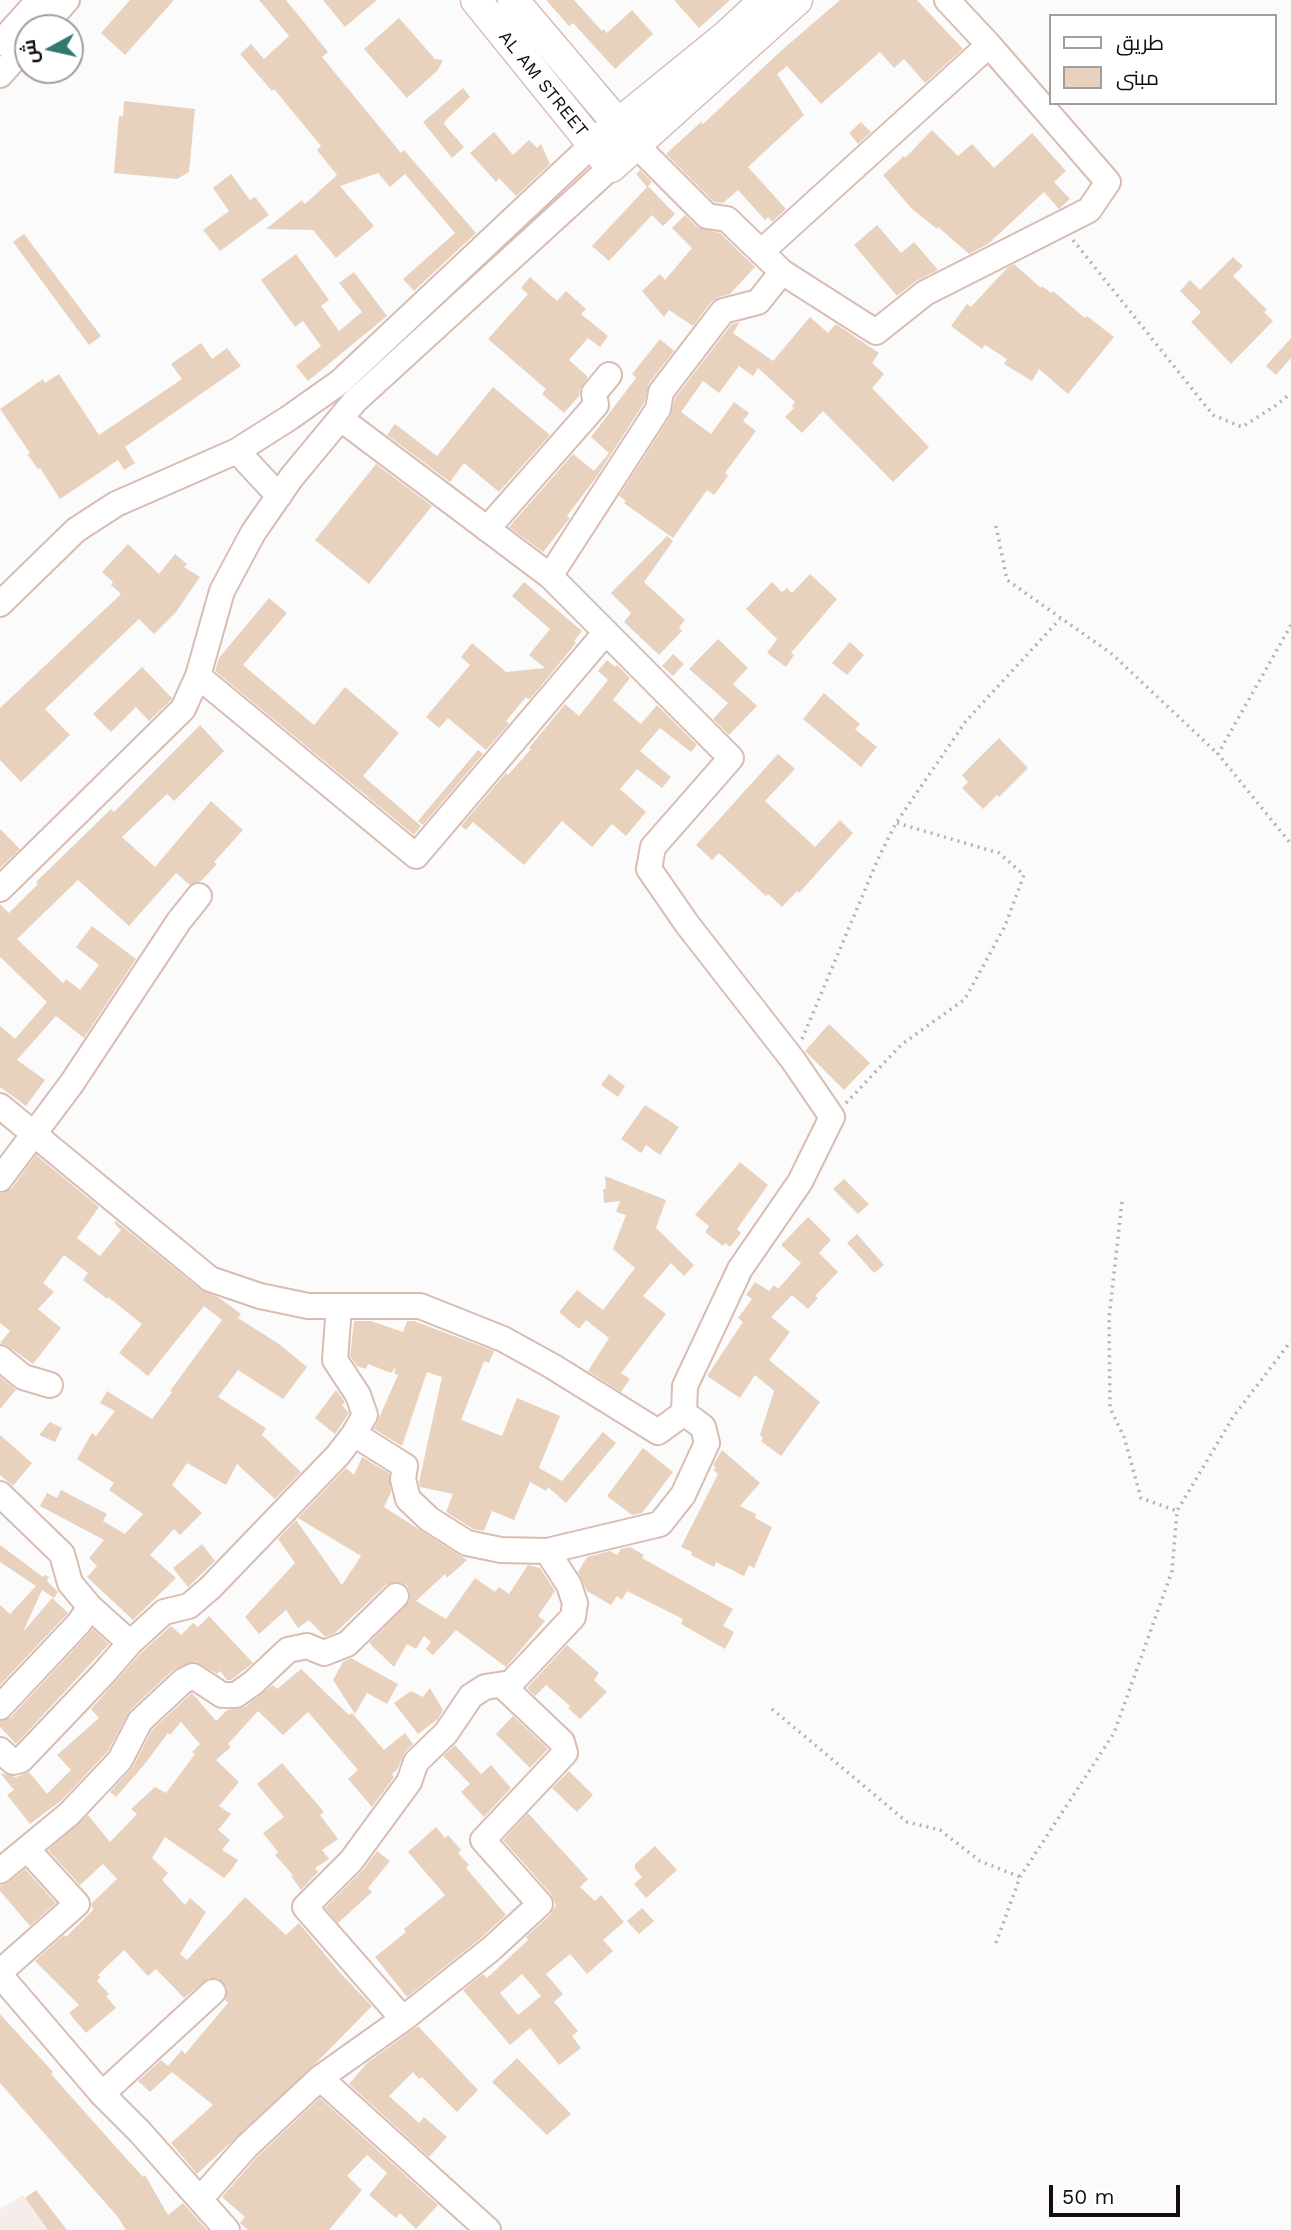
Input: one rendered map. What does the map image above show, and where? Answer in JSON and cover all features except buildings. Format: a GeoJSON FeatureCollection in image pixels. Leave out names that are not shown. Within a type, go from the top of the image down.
{"type":"FeatureCollection","features":[{"type":"Feature","properties":{"kind":"main road","name":"AL AM STREET"},"geometry":{"type":"LineString","coordinates":[[476,0],[601,156]]}},
{"type":"Feature","properties":{"kind":"main road","name":"AL AM STREET"},"geometry":{"type":"LineString","coordinates":[[513,0],[627,134]]}},
{"type":"Feature","properties":{"kind":"main road"},"geometry":{"type":"LineString","coordinates":[[627,134],[765,0]]}},
{"type":"Feature","properties":{"kind":"main road"},"geometry":{"type":"LineString","coordinates":[[601,156],[797,0]]}},
{"type":"Feature","properties":{"kind":"street"},"geometry":{"type":"LineString","coordinates":[[0,43],[39,0]]}},
{"type":"Feature","properties":{"kind":"street"},"geometry":{"type":"LineString","coordinates":[[54,14],[67,0]]}},
{"type":"Feature","properties":{"kind":"street"},"geometry":{"type":"LineString","coordinates":[[627,134],[707,216],[727,219],[782,272],[876,332],[925,293],[1089,210],[1108,182],[947,0]]}},
{"type":"Feature","properties":{"kind":"street"},"geometry":{"type":"LineString","coordinates":[[761,252],[989,45]]}},
{"type":"Feature","properties":{"kind":"street"},"geometry":{"type":"LineString","coordinates":[[0,75],[14,60]]}},
{"type":"Feature","properties":{"kind":"street"},"geometry":{"type":"LineString","coordinates":[[0,889],[183,709],[198,676],[209,629],[222,591],[253,533],[341,419],[368,372],[601,156]]}},
{"type":"Feature","properties":{"kind":"street"},"geometry":{"type":"LineString","coordinates":[[550,576],[658,409],[661,392],[676,372],[723,311],[758,302],[782,272]]}},
{"type":"Feature","properties":{"kind":"street"},"geometry":{"type":"LineString","coordinates":[[0,604],[76,530],[117,505],[237,451],[340,382],[368,372]]}},
{"type":"Feature","properties":{"kind":"street"},"geometry":{"type":"LineString","coordinates":[[486,529],[596,405],[594,393],[609,375]]}},
{"type":"Feature","properties":{"kind":"street"},"geometry":{"type":"LineString","coordinates":[[341,419],[550,576],[732,758],[653,847],[649,869],[687,924],[793,1060],[832,1117],[800,1182],[740,1269],[685,1386],[684,1413]]}},
{"type":"Feature","properties":{"kind":"street"},"geometry":{"type":"LineString","coordinates":[[237,451],[279,496]]}},
{"type":"Feature","properties":{"kind":"street"},"geometry":{"type":"LineString","coordinates":[[198,676],[416,856],[606,632]]}},
{"type":"Feature","properties":{"kind":"street"},"geometry":{"type":"LineString","coordinates":[[0,1179],[72,1083],[199,895]]}},
{"type":"Feature","properties":{"kind":"street"},"geometry":{"type":"LineString","coordinates":[[0,1106],[210,1279],[260,1296],[307,1306],[420,1306],[503,1339],[658,1432],[684,1413]]}},
{"type":"Feature","properties":{"kind":"street"},"geometry":{"type":"LineString","coordinates":[[0,1750],[13,1762],[21,1760],[130,1643],[164,1612],[189,1606],[211,1587],[338,1455],[365,1415],[358,1395],[335,1360],[339,1306]]}},
{"type":"Feature","properties":{"kind":"street"},"geometry":{"type":"LineString","coordinates":[[0,1358],[23,1377],[50,1385]]}},
{"type":"Feature","properties":{"kind":"street"},"geometry":{"type":"LineString","coordinates":[[354,1434],[405,1466],[403,1479],[408,1499],[429,1519],[467,1543],[501,1550],[547,1550],[660,1524],[683,1495],[707,1443],[703,1427],[684,1413]]}},
{"type":"Feature","properties":{"kind":"street"},"geometry":{"type":"LineString","coordinates":[[0,1494],[62,1554],[70,1583],[90,1607],[130,1643]]}},
{"type":"Feature","properties":{"kind":"street"},"geometry":{"type":"LineString","coordinates":[[403,2019],[305,1906],[351,1861],[409,1782],[416,1762],[446,1733],[471,1696],[485,1687],[511,1683],[573,1617],[575,1603],[569,1585],[547,1550]]}},
{"type":"Feature","properties":{"kind":"street"},"geometry":{"type":"LineString","coordinates":[[0,1871],[68,1814],[120,1760],[140,1721],[183,1681],[193,1676],[222,1695],[236,1695],[288,1650],[307,1646],[324,1653],[347,1644],[396,1596]]}},
{"type":"Feature","properties":{"kind":"street"},"geometry":{"type":"LineString","coordinates":[[0,1707],[79,1623],[90,1607]]}},
{"type":"Feature","properties":{"kind":"street"},"geometry":{"type":"LineString","coordinates":[[201,2198],[246,2147],[320,2078],[403,2019],[491,1949],[540,1903],[483,1840],[565,1753],[562,1742],[503,1686]]}},
{"type":"Feature","properties":{"kind":"street"},"geometry":{"type":"LineString","coordinates":[[27,1849],[77,1904],[0,1973],[102,2094],[228,2230]]}},
{"type":"Feature","properties":{"kind":"street"},"geometry":{"type":"LineString","coordinates":[[102,2094],[213,1992]]}},
{"type":"Feature","properties":{"kind":"street"},"geometry":{"type":"LineString","coordinates":[[320,2078],[475,2225]]}},
{"type":"Feature","properties":{"kind":"path"},"geometry":{"type":"LineString","coordinates":[[1060,225],[1213,415],[1242,427],[1291,393]]}},
{"type":"Feature","properties":{"kind":"path"},"geometry":{"type":"LineString","coordinates":[[996,526],[1007,580],[1112,654],[1218,754],[1291,844]]}},
{"type":"Feature","properties":{"kind":"path"},"geometry":{"type":"LineString","coordinates":[[793,1060],[896,823],[966,721],[1060,619]]}},
{"type":"Feature","properties":{"kind":"path"},"geometry":{"type":"LineString","coordinates":[[1218,754],[1291,625]]}},
{"type":"Feature","properties":{"kind":"path"},"geometry":{"type":"LineString","coordinates":[[832,1117],[901,1045],[965,999],[1005,926],[1024,875],[999,853],[896,823]]}},
{"type":"Feature","properties":{"kind":"path"},"geometry":{"type":"LineString","coordinates":[[1122,1202],[1109,1318],[1110,1408],[1125,1437],[1141,1498],[1177,1511]]}},
{"type":"Feature","properties":{"kind":"path"},"geometry":{"type":"LineString","coordinates":[[996,1943],[1020,1877],[1114,1733],[1172,1572],[1177,1511],[1233,1417],[1291,1341]]}},
{"type":"Feature","properties":{"kind":"path"},"geometry":{"type":"LineString","coordinates":[[772,1709],[907,1822],[940,1830],[980,1861],[1020,1877]]}},
{"type":"Feature","properties":{"kind":"shaded area"},"geometry":{"type":"Polygon","coordinates":[[[23,2195],[48,2230],[0,2230],[0,2209],[23,2195]]]}}]}
